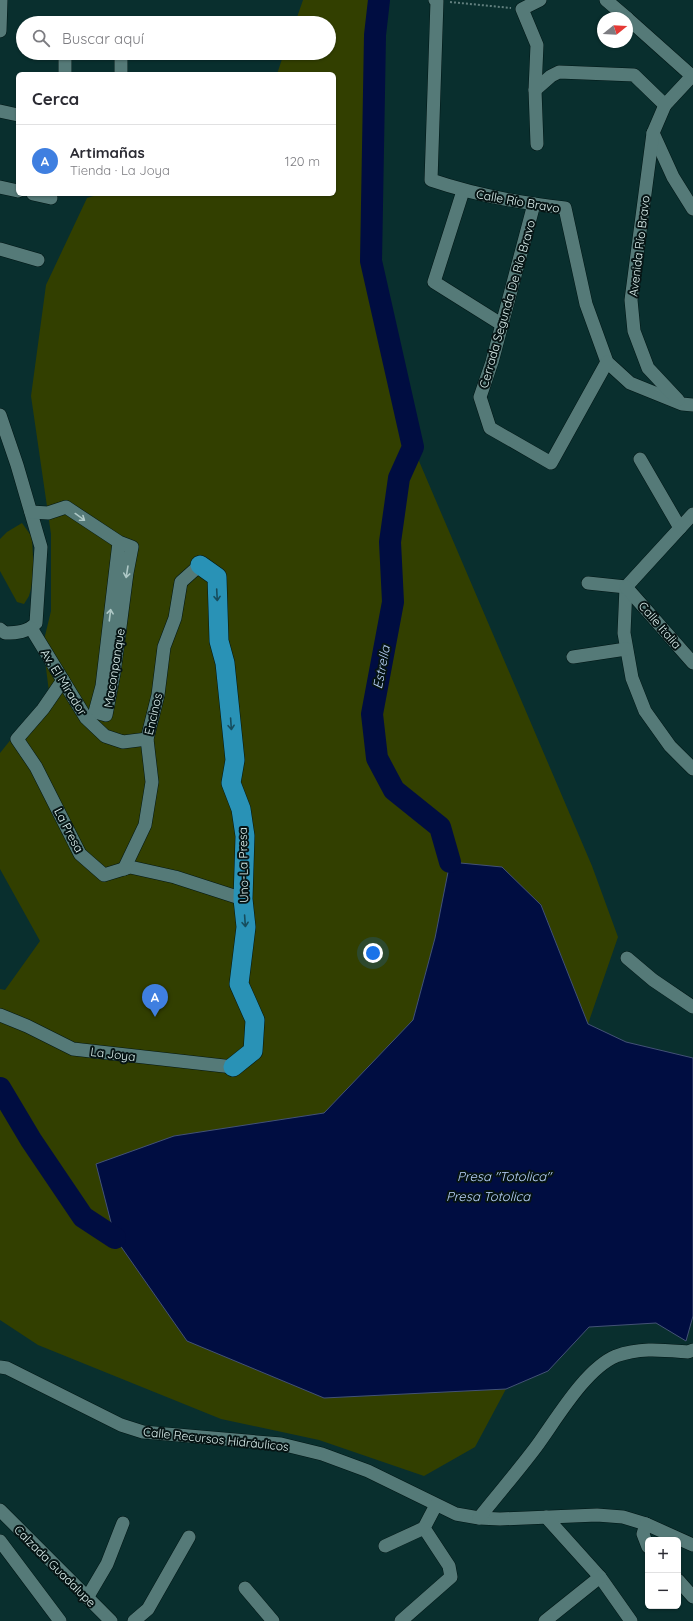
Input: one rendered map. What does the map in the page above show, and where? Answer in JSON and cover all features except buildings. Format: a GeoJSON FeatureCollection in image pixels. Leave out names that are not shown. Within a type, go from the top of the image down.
{"type":"FeatureCollection","features":[{"type":"Feature","properties":{"kind":"highway","name":"Uno-La Presa"},"geometry":{"type":"LineString","coordinates":[[200,564],[217,577],[219,641],[224,663],[235,760],[231,783],[241,809],[245,836],[243,899],[246,927],[239,984],[255,1020],[253,1051],[233,1067]]}},
{"type":"Feature","properties":{"kind":"street"},"geometry":{"type":"LineString","coordinates":[[0,31],[1,0]]}},
{"type":"Feature","properties":{"kind":"street"},"geometry":{"type":"LineString","coordinates":[[537,144],[537,45],[522,9],[540,0]]}},
{"type":"Feature","properties":{"kind":"street"},"geometry":{"type":"LineString","coordinates":[[606,0],[620,12]]}},
{"type":"Feature","properties":{"kind":"street","name":"Calle Río Bravo"},"geometry":{"type":"LineString","coordinates":[[436,1],[431,180],[463,191],[565,208],[586,304],[607,362],[630,382],[688,405]]}},
{"type":"Feature","properties":{"kind":"street"},"geometry":{"type":"LineString","coordinates":[[633,23],[693,76]]}},
{"type":"Feature","properties":{"kind":"street"},"geometry":{"type":"LineString","coordinates":[[65,60],[65,72]]}},
{"type":"Feature","properties":{"kind":"street"},"geometry":{"type":"LineString","coordinates":[[121,60],[121,72]]}},
{"type":"Feature","properties":{"kind":"street"},"geometry":{"type":"LineString","coordinates":[[536,90],[551,76],[559,72],[634,75],[665,105]]}},
{"type":"Feature","properties":{"kind":"street","name":"Avenida Río Bravo"},"geometry":{"type":"LineString","coordinates":[[688,405],[648,368],[634,331],[632,300],[653,134],[665,105],[693,76]]}},
{"type":"Feature","properties":{"kind":"street"},"geometry":{"type":"LineString","coordinates":[[0,111],[16,115]]}},
{"type":"Feature","properties":{"kind":"street"},"geometry":{"type":"LineString","coordinates":[[653,134],[673,176],[693,209]]}},
{"type":"Feature","properties":{"kind":"street"},"geometry":{"type":"LineString","coordinates":[[0,187],[16,191]]}},
{"type":"Feature","properties":{"kind":"street"},"geometry":{"type":"LineString","coordinates":[[463,191],[434,282],[501,324]]}},
{"type":"Feature","properties":{"kind":"street"},"geometry":{"type":"LineString","coordinates":[[42,196],[51,198]]}},
{"type":"Feature","properties":{"kind":"street","name":"Cerrada Segunda De Río Bravo"},"geometry":{"type":"LineString","coordinates":[[534,204],[492,362],[480,397],[490,428],[551,463],[607,362]]}},
{"type":"Feature","properties":{"kind":"street"},"geometry":{"type":"LineString","coordinates":[[0,249],[38,260]]}},
{"type":"Feature","properties":{"kind":"street"},"geometry":{"type":"LineString","coordinates":[[0,628],[5,633],[11,633],[31,628],[36,623],[38,613],[41,547],[1,422]]}},
{"type":"Feature","properties":{"kind":"street"},"geometry":{"type":"LineString","coordinates":[[640,459],[680,528]]}},
{"type":"Feature","properties":{"kind":"street"},"geometry":{"type":"LineString","coordinates":[[31,512],[48,513],[66,506],[119,542]]}},
{"type":"Feature","properties":{"kind":"street"},"geometry":{"type":"LineString","coordinates":[[693,514],[626,587],[624,633],[632,678],[645,711],[670,746],[693,769]]}},
{"type":"Feature","properties":{"kind":"street","name":"Maconpanque"},"geometry":{"type":"LineString","coordinates":[[119,542],[132,547],[126,573],[114,674],[106,716],[95,712],[102,686],[119,542]]}},
{"type":"Feature","properties":{"kind":"street","name":"Encinos"},"geometry":{"type":"LineString","coordinates":[[124,868],[145,825],[152,782],[147,739],[158,695],[164,647],[175,618],[181,582],[200,564]]}},
{"type":"Feature","properties":{"kind":"street"},"geometry":{"type":"LineString","coordinates":[[588,583],[626,587]]}},
{"type":"Feature","properties":{"kind":"street","name":"Calle Italia"},"geometry":{"type":"LineString","coordinates":[[626,587],[693,663]]}},
{"type":"Feature","properties":{"kind":"street","name":"Av. El Mirador"},"geometry":{"type":"LineString","coordinates":[[31,628],[86,718],[105,736],[123,742],[147,739]]}},
{"type":"Feature","properties":{"kind":"street"},"geometry":{"type":"LineString","coordinates":[[573,656],[626,649]]}},
{"type":"Feature","properties":{"kind":"street","name":"La Presa"},"geometry":{"type":"LineString","coordinates":[[63,680],[43,710],[18,739],[36,767],[80,854],[104,875],[130,867],[175,877],[243,899]]}},
{"type":"Feature","properties":{"kind":"street"},"geometry":{"type":"LineString","coordinates":[[627,958],[653,980],[693,1007]]}},
{"type":"Feature","properties":{"kind":"street","name":"La Joya"},"geometry":{"type":"LineString","coordinates":[[0,1015],[28,1026],[73,1049],[233,1067]]}},
{"type":"Feature","properties":{"kind":"street"},"geometry":{"type":"LineString","coordinates":[[479,1518],[536,1447],[569,1400],[598,1368],[615,1357],[634,1351],[654,1349],[688,1352],[693,1350]]}},
{"type":"Feature","properties":{"kind":"street","name":"Calle Recursos Hidráulicos"},"geometry":{"type":"LineString","coordinates":[[0,1367],[7,1368],[121,1425],[144,1432],[280,1444],[315,1452],[368,1471],[456,1514],[479,1518],[597,1515],[623,1517],[646,1524],[693,1545]]}},
{"type":"Feature","properties":{"kind":"street"},"geometry":{"type":"LineString","coordinates":[[385,1546],[424,1528],[436,1505]]}},
{"type":"Feature","properties":{"kind":"street","name":"Calzada Guadalupe"},"geometry":{"type":"LineString","coordinates":[[0,1510],[111,1621]]}},
{"type":"Feature","properties":{"kind":"street"},"geometry":{"type":"LineString","coordinates":[[546,1516],[600,1577],[631,1621]]}},
{"type":"Feature","properties":{"kind":"street"},"geometry":{"type":"LineString","coordinates":[[87,1598],[107,1564],[123,1523]]}},
{"type":"Feature","properties":{"kind":"street"},"geometry":{"type":"LineString","coordinates":[[645,1539],[643,1534],[646,1524]]}},
{"type":"Feature","properties":{"kind":"street"},"geometry":{"type":"LineString","coordinates":[[401,1621],[451,1577],[449,1566],[424,1528]]}},
{"type":"Feature","properties":{"kind":"street"},"geometry":{"type":"LineString","coordinates":[[134,1621],[148,1609],[189,1537]]}},
{"type":"Feature","properties":{"kind":"street"},"geometry":{"type":"LineString","coordinates":[[0,1541],[60,1621]]}},
{"type":"Feature","properties":{"kind":"street"},"geometry":{"type":"LineString","coordinates":[[545,1621],[600,1577]]}},
{"type":"Feature","properties":{"kind":"street"},"geometry":{"type":"LineString","coordinates":[[681,1583],[693,1597]]}},
{"type":"Feature","properties":{"kind":"street"},"geometry":{"type":"LineString","coordinates":[[245,1588],[273,1621]]}},
{"type":"Feature","properties":{"kind":"path"},"geometry":{"type":"LineString","coordinates":[[436,1],[522,9]]}},
{"type":"Feature","properties":{"kind":"green space"},"geometry":{"type":"Polygon","coordinates":[[[303,0],[379,0],[375,35],[371,261],[413,447],[592,866],[618,937],[588,1024],[541,904],[450,862],[435,938],[413,1020],[324,1113],[174,1136],[324,1398],[506,1389],[475,1447],[424,1476],[319,1440],[221,1419],[38,1345],[0,1320],[0,989],[5,990],[40,941],[0,869],[0,753],[49,692],[43,644],[51,611],[51,534],[31,396],[46,285],[87,198],[94,196],[336,196],[336,72],[278,72],[282,60],[336,60],[336,16],[297,16],[303,0]]]}},
{"type":"Feature","properties":{"kind":"green space"},"geometry":{"type":"Polygon","coordinates":[[[22,523],[32,537],[34,577],[29,596],[24,604],[17,602],[0,571],[0,539],[7,532],[22,523]]]}},
{"type":"Feature","properties":{"kind":"water","name":"Presa \"Totolica\""},"geometry":{"type":"Polygon","coordinates":[[[450,862],[502,867],[541,905],[588,1024],[626,1042],[693,1058],[693,1316],[686,1341],[656,1323],[589,1327],[548,1371],[506,1389],[324,1398],[187,1341],[115,1238],[96,1164],[174,1136],[324,1113],[413,1020],[435,938],[450,862]]]}},
{"type":"Feature","properties":{"kind":"waterway","name":"Estrella"},"geometry":{"type":"LineString","coordinates":[[379,0],[375,35],[371,261],[413,447],[399,478],[390,542],[393,602],[372,714],[377,758],[394,790],[440,827],[450,862]]}},
{"type":"Feature","properties":{"kind":"waterway"},"geometry":{"type":"LineString","coordinates":[[0,1088],[31,1140],[83,1217],[115,1238]]}},
{"type":"Feature","properties":{"kind":"place","name":"Artimañas"},"geometry":{"type":"Point","coordinates":[155,1017]}},
{"type":"Feature","properties":{"kind":"water label","name":"Presa Totolica"},"geometry":{"type":"Point","coordinates":[488,1196]}}]}
